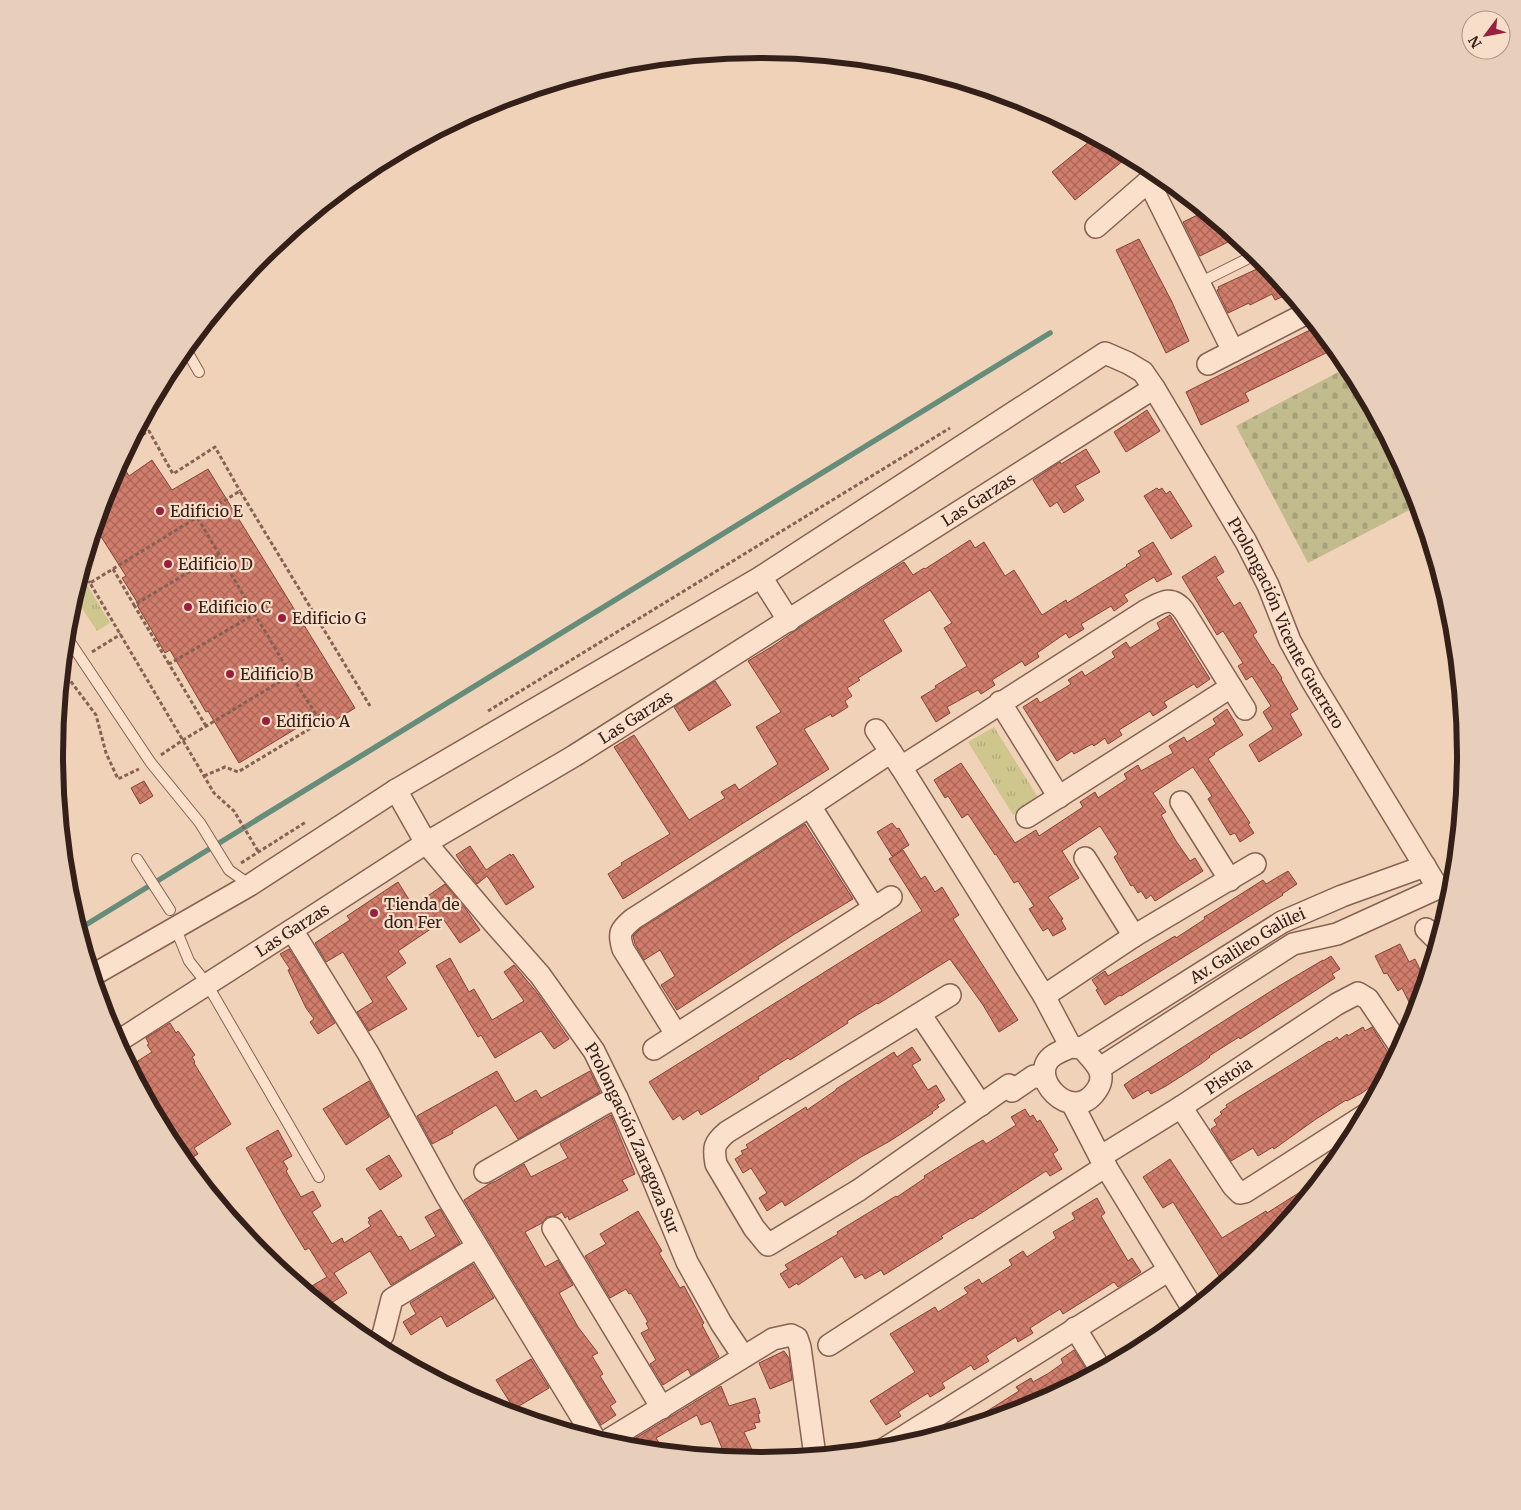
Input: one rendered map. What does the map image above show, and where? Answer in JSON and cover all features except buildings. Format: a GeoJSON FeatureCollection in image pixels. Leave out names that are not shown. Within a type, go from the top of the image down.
{"type":"FeatureCollection","features":[{"type":"Feature","properties":{"kind":"street"},"geometry":{"type":"LineString","coordinates":[[1096,227],[1153,178]]}},
{"type":"Feature","properties":{"kind":"street"},"geometry":{"type":"LineString","coordinates":[[1155,180],[1199,283],[1233,351]]}},
{"type":"Feature","properties":{"kind":"street"},"geometry":{"type":"LineString","coordinates":[[1208,364],[1302,316]]}},
{"type":"Feature","properties":{"kind":"street","name":"Prolongación Vicente Guerrero"},"geometry":{"type":"LineString","coordinates":[[761,577],[1105,353],[1128,363],[1143,372],[1154,388],[1246,542],[1268,585],[1290,641],[1312,681],[1425,866],[1446,886]]}},
{"type":"Feature","properties":{"kind":"street","name":"Las Garzas"},"geometry":{"type":"LineString","coordinates":[[123,1038],[426,843],[574,756],[1154,388]]}},
{"type":"Feature","properties":{"kind":"street"},"geometry":{"type":"LineString","coordinates":[[98,972],[172,918],[250,885],[396,790],[761,577],[789,620]]}},
{"type":"Feature","properties":{"kind":"street"},"geometry":{"type":"LineString","coordinates":[[676,1034],[624,949],[620,933],[625,926],[633,919],[810,806],[1000,702],[1145,611],[1170,600],[1179,604],[1245,710]]}},
{"type":"Feature","properties":{"kind":"street"},"geometry":{"type":"LineString","coordinates":[[1027,817],[1232,688]]}},
{"type":"Feature","properties":{"kind":"street"},"geometry":{"type":"LineString","coordinates":[[1000,702],[1059,797]]}},
{"type":"Feature","properties":{"kind":"street"},"geometry":{"type":"LineString","coordinates":[[876,730],[1077,1048],[1100,1068],[1102,1079],[1093,1096],[1083,1102],[1072,1103],[1060,1099],[1044,1079],[1046,1065],[1052,1056],[1077,1048]]}},
{"type":"Feature","properties":{"kind":"street","name":"Prolongación Zaragoza Sur"},"geometry":{"type":"LineString","coordinates":[[396,790],[426,843],[540,975],[594,1051],[653,1179],[686,1262],[721,1323],[743,1356]]}},
{"type":"Feature","properties":{"kind":"street"},"geometry":{"type":"LineString","coordinates":[[1181,802],[1230,880]]}},
{"type":"Feature","properties":{"kind":"street"},"geometry":{"type":"LineString","coordinates":[[654,1049],[883,903],[810,806]]}},
{"type":"Feature","properties":{"kind":"street"},"geometry":{"type":"LineString","coordinates":[[1085,858],[1134,936]]}},
{"type":"Feature","properties":{"kind":"street"},"geometry":{"type":"LineString","coordinates":[[1044,996],[1134,936],[1255,864]]}},
{"type":"Feature","properties":{"kind":"street","name":"Av. Galileo Galilei"},"geometry":{"type":"LineString","coordinates":[[1077,1048],[1282,922],[1342,896],[1425,866]]}},
{"type":"Feature","properties":{"kind":"street"},"geometry":{"type":"LineString","coordinates":[[1100,1068],[1293,944],[1336,934],[1446,886]]}},
{"type":"Feature","properties":{"kind":"street"},"geometry":{"type":"LineString","coordinates":[[1342,896],[1354,925]]}},
{"type":"Feature","properties":{"kind":"street"},"geometry":{"type":"LineString","coordinates":[[1282,922],[1293,944]]}},
{"type":"Feature","properties":{"kind":"street"},"geometry":{"type":"LineString","coordinates":[[292,930],[368,1053],[441,1187],[590,1431]]}},
{"type":"Feature","properties":{"kind":"street","name":"Pistoia"},"geometry":{"type":"LineString","coordinates":[[829,1345],[1337,1004],[1358,993],[1368,999],[1396,1041]]}},
{"type":"Feature","properties":{"kind":"street"},"geometry":{"type":"LineString","coordinates":[[950,995],[727,1132],[717,1141],[714,1152],[716,1164],[754,1228],[768,1245],[859,1190],[1009,1085],[1012,1091],[1034,1076],[1044,1079]]}},
{"type":"Feature","properties":{"kind":"street"},"geometry":{"type":"LineString","coordinates":[[920,1014],[980,1105]]}},
{"type":"Feature","properties":{"kind":"street"},"geometry":{"type":"LineString","coordinates":[[485,1172],[617,1098]]}},
{"type":"Feature","properties":{"kind":"street"},"geometry":{"type":"LineString","coordinates":[[1072,1103],[1103,1162],[1190,1303]]}},
{"type":"Feature","properties":{"kind":"street"},"geometry":{"type":"LineString","coordinates":[[1181,1107],[1233,1186],[1240,1193],[1245,1192],[1353,1123]]}},
{"type":"Feature","properties":{"kind":"street"},"geometry":{"type":"LineString","coordinates":[[552,1228],[662,1408]]}},
{"type":"Feature","properties":{"kind":"street"},"geometry":{"type":"LineString","coordinates":[[379,1339],[383,1335],[392,1299],[477,1247]]}},
{"type":"Feature","properties":{"kind":"street"},"geometry":{"type":"LineString","coordinates":[[901,1438],[1169,1270]]}},
{"type":"Feature","properties":{"kind":"street"},"geometry":{"type":"LineString","coordinates":[[721,1323],[749,1337],[758,1339],[773,1339],[791,1335],[797,1338],[800,1347],[814,1450]]}},
{"type":"Feature","properties":{"kind":"street"},"geometry":{"type":"LineString","coordinates":[[1075,1328],[1098,1365]]}},
{"type":"Feature","properties":{"kind":"street"},"geometry":{"type":"LineString","coordinates":[[614,1437],[773,1339]]}},
{"type":"Feature","properties":{"kind":"lane"},"geometry":{"type":"LineString","coordinates":[[1199,283],[1249,258]]}},
{"type":"Feature","properties":{"kind":"lane"},"geometry":{"type":"LineString","coordinates":[[189,355],[199,372]]}},
{"type":"Feature","properties":{"kind":"lane"},"geometry":{"type":"LineString","coordinates":[[72,645],[151,763],[200,823],[230,870],[250,885]]}},
{"type":"Feature","properties":{"kind":"lane"},"geometry":{"type":"LineString","coordinates":[[137,859],[172,918],[189,961],[208,984],[319,1177]]}},
{"type":"Feature","properties":{"kind":"path"},"geometry":{"type":"LineString","coordinates":[[488,711],[955,424]]}},
{"type":"Feature","properties":{"kind":"path"},"geometry":{"type":"LineString","coordinates":[[141,436],[149,431],[173,474],[215,447],[370,706]]}},
{"type":"Feature","properties":{"kind":"path"},"geometry":{"type":"LineString","coordinates":[[90,582],[240,491]]}},
{"type":"Feature","properties":{"kind":"path"},"geometry":{"type":"LineString","coordinates":[[197,517],[321,722],[238,772],[225,767],[204,776]]}},
{"type":"Feature","properties":{"kind":"path"},"geometry":{"type":"LineString","coordinates":[[134,605],[219,554]]}},
{"type":"Feature","properties":{"kind":"path"},"geometry":{"type":"LineString","coordinates":[[113,569],[206,726]]}},
{"type":"Feature","properties":{"kind":"path"},"geometry":{"type":"LineString","coordinates":[[86,577],[214,793],[234,811],[258,852]]}},
{"type":"Feature","properties":{"kind":"path"},"geometry":{"type":"LineString","coordinates":[[169,664],[255,614]]}},
{"type":"Feature","properties":{"kind":"path"},"geometry":{"type":"LineString","coordinates":[[183,740],[291,675]]}},
{"type":"Feature","properties":{"kind":"path"},"geometry":{"type":"LineString","coordinates":[[230,870],[309,820]]}},
{"type":"Feature","properties":{"kind":"green space"},"geometry":{"type":"Polygon","coordinates":[[[1342,370],[1365,406],[1386,447],[1413,508],[1308,563],[1236,426],[1342,370]]]}},
{"type":"Feature","properties":{"kind":"green space"},"geometry":{"type":"Polygon","coordinates":[[[85,582],[110,623],[97,631],[80,604],[85,582]]]}},
{"type":"Feature","properties":{"kind":"green space"},"geometry":{"type":"Polygon","coordinates":[[[994,727],[1039,799],[1013,815],[968,742],[994,727]]]}},
{"type":"Feature","properties":{"kind":"waterway"},"geometry":{"type":"LineString","coordinates":[[84,926],[1050,333]]}},
{"type":"Feature","properties":{"kind":"place","name":"Edificio E"},"geometry":{"type":"Point","coordinates":[160,511]}},
{"type":"Feature","properties":{"kind":"place","name":"Edificio D"},"geometry":{"type":"Point","coordinates":[168,564]}},
{"type":"Feature","properties":{"kind":"place","name":"Edificio C"},"geometry":{"type":"Point","coordinates":[188,607]}},
{"type":"Feature","properties":{"kind":"place","name":"Edificio G"},"geometry":{"type":"Point","coordinates":[282,618]}},
{"type":"Feature","properties":{"kind":"place","name":"Edificio B"},"geometry":{"type":"Point","coordinates":[230,674]}},
{"type":"Feature","properties":{"kind":"place","name":"Edificio A"},"geometry":{"type":"Point","coordinates":[266,721]}},
{"type":"Feature","properties":{"kind":"place","name":"Tienda de don Fer"},"geometry":{"type":"Point","coordinates":[374,913]}}]}
